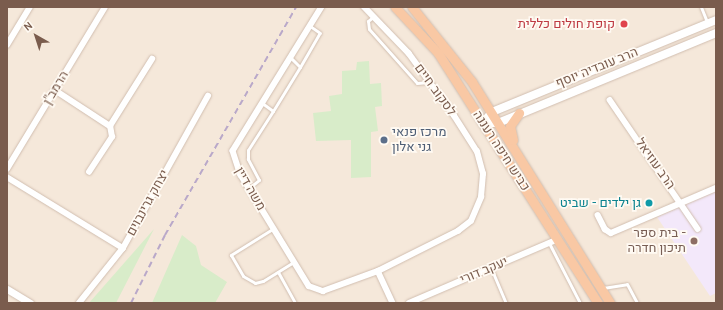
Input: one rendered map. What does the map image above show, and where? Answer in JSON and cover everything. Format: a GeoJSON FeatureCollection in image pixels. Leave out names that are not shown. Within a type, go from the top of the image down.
{"type":"FeatureCollection","features":[{"type":"Feature","properties":{"kind":"highway","name":"כביש חיפה רעננה"},"geometry":{"type":"LineString","coordinates":[[395,7],[438,53],[598,303]]}},
{"type":"Feature","properties":{"kind":"highway","name":"כביש חיפה רעננה"},"geometry":{"type":"LineString","coordinates":[[412,7],[445,43],[492,112],[610,303]]}},
{"type":"Feature","properties":{"kind":"highway"},"geometry":{"type":"LineString","coordinates":[[515,149],[510,126],[519,113]]}},
{"type":"Feature","properties":{"kind":"main road","name":"הרב עובדיה יוסף"},"geometry":{"type":"LineString","coordinates":[[483,123],[492,112],[716,20]]}},
{"type":"Feature","properties":{"kind":"main road"},"geometry":{"type":"LineString","coordinates":[[483,123],[498,122],[716,33]]}},
{"type":"Feature","properties":{"kind":"street"},"geometry":{"type":"LineString","coordinates":[[7,45],[30,7]]}},
{"type":"Feature","properties":{"kind":"street","name":"הרמב\"ן"},"geometry":{"type":"LineString","coordinates":[[7,169],[105,7]]}},
{"type":"Feature","properties":{"kind":"street","name":"משה דיין"},"geometry":{"type":"LineString","coordinates":[[322,7],[261,103],[233,152],[249,188],[309,286],[322,291],[333,289],[378,271]]}},
{"type":"Feature","properties":{"kind":"street"},"geometry":{"type":"LineString","coordinates":[[364,7],[374,16]]}},
{"type":"Feature","properties":{"kind":"street","name":"לסקוב חיים"},"geometry":{"type":"LineString","coordinates":[[374,16],[430,82],[477,152],[482,174],[478,209],[466,226],[378,271]]}},
{"type":"Feature","properties":{"kind":"street"},"geometry":{"type":"LineString","coordinates":[[89,172],[112,137],[110,126],[152,59]]}},
{"type":"Feature","properties":{"kind":"street"},"geometry":{"type":"LineString","coordinates":[[55,90],[110,126]]}},
{"type":"Feature","properties":{"kind":"street","name":"יצחק גרינבוים"},"geometry":{"type":"LineString","coordinates":[[79,303],[123,248],[208,96]]}},
{"type":"Feature","properties":{"kind":"street","name":"הרב עוזיאל"},"geometry":{"type":"LineString","coordinates":[[610,100],[698,228]]}},
{"type":"Feature","properties":{"kind":"street"},"geometry":{"type":"LineString","coordinates":[[7,177],[123,248]]}},
{"type":"Feature","properties":{"kind":"street"},"geometry":{"type":"LineString","coordinates":[[598,215],[604,229],[611,232],[716,188]]}},
{"type":"Feature","properties":{"kind":"street","name":"יעקב דורי"},"geometry":{"type":"LineString","coordinates":[[409,303],[558,239]]}},
{"type":"Feature","properties":{"kind":"street"},"geometry":{"type":"LineString","coordinates":[[378,271],[393,303]]}},
{"type":"Feature","properties":{"kind":"street"},"geometry":{"type":"LineString","coordinates":[[7,289],[30,303]]}},
{"type":"Feature","properties":{"kind":"lane"},"geometry":{"type":"LineString","coordinates":[[701,7],[707,23]]}},
{"type":"Feature","properties":{"kind":"lane"},"geometry":{"type":"LineString","coordinates":[[374,16],[368,21],[369,28],[417,84],[430,82]]}},
{"type":"Feature","properties":{"kind":"lane"},"geometry":{"type":"LineString","coordinates":[[249,188],[259,180],[248,159],[248,150],[320,33],[310,26]]}},
{"type":"Feature","properties":{"kind":"lane"},"geometry":{"type":"LineString","coordinates":[[290,57],[300,67]]}},
{"type":"Feature","properties":{"kind":"lane"},"geometry":{"type":"LineString","coordinates":[[261,103],[273,111]]}},
{"type":"Feature","properties":{"kind":"lane"},"geometry":{"type":"LineString","coordinates":[[274,228],[231,255],[248,281],[263,281],[294,262]]}},
{"type":"Feature","properties":{"kind":"lane"},"geometry":{"type":"LineString","coordinates":[[549,243],[580,303]]}},
{"type":"Feature","properties":{"kind":"lane"},"geometry":{"type":"LineString","coordinates":[[490,268],[506,303]]}},
{"type":"Feature","properties":{"kind":"lane"},"geometry":{"type":"LineString","coordinates":[[278,272],[295,303]]}},
{"type":"Feature","properties":{"kind":"lane"},"geometry":{"type":"LineString","coordinates":[[601,289],[627,284],[637,303]]}},
{"type":"Feature","properties":{"kind":"shaded area"},"geometry":{"type":"Polygon","coordinates":[[[7,7],[716,7],[716,303],[7,303],[7,7]]]}},
{"type":"Feature","properties":{"kind":"shaded area","name":"בית ספר - תיכון חדרה"},"geometry":{"type":"Polygon","coordinates":[[[716,191],[716,293],[710,296],[657,217],[716,191]]]}},
{"type":"Feature","properties":{"kind":"green space"},"geometry":{"type":"Polygon","coordinates":[[[369,61],[370,84],[381,83],[382,106],[375,107],[378,131],[371,132],[371,177],[351,178],[351,140],[316,141],[313,113],[331,111],[329,96],[342,94],[342,71],[356,70],[357,62],[369,61]]]}},
{"type":"Feature","properties":{"kind":"green space"},"geometry":{"type":"Polygon","coordinates":[[[154,229],[116,303],[89,303],[154,229]]]}},
{"type":"Feature","properties":{"kind":"green space"},"geometry":{"type":"Polygon","coordinates":[[[182,235],[196,246],[201,265],[227,282],[215,303],[152,303],[182,235]]]}},
{"type":"Feature","properties":{"kind":"railway"},"geometry":{"type":"LineString","coordinates":[[131,303],[165,235],[296,7]]}},
{"type":"Feature","properties":{"kind":"place","name":"קופת חולים כללית"},"geometry":{"type":"Point","coordinates":[624,24]}},
{"type":"Feature","properties":{"kind":"place","name":"מרכז פנאי גני אלון"},"geometry":{"type":"Point","coordinates":[384,140]}},
{"type":"Feature","properties":{"kind":"place","name":"גן ילדים - שביט"},"geometry":{"type":"Point","coordinates":[649,203]}},
{"type":"Feature","properties":{"kind":"place","name":"בית ספר - תיכון חדרה"},"geometry":{"type":"Point","coordinates":[694,241]}}]}
